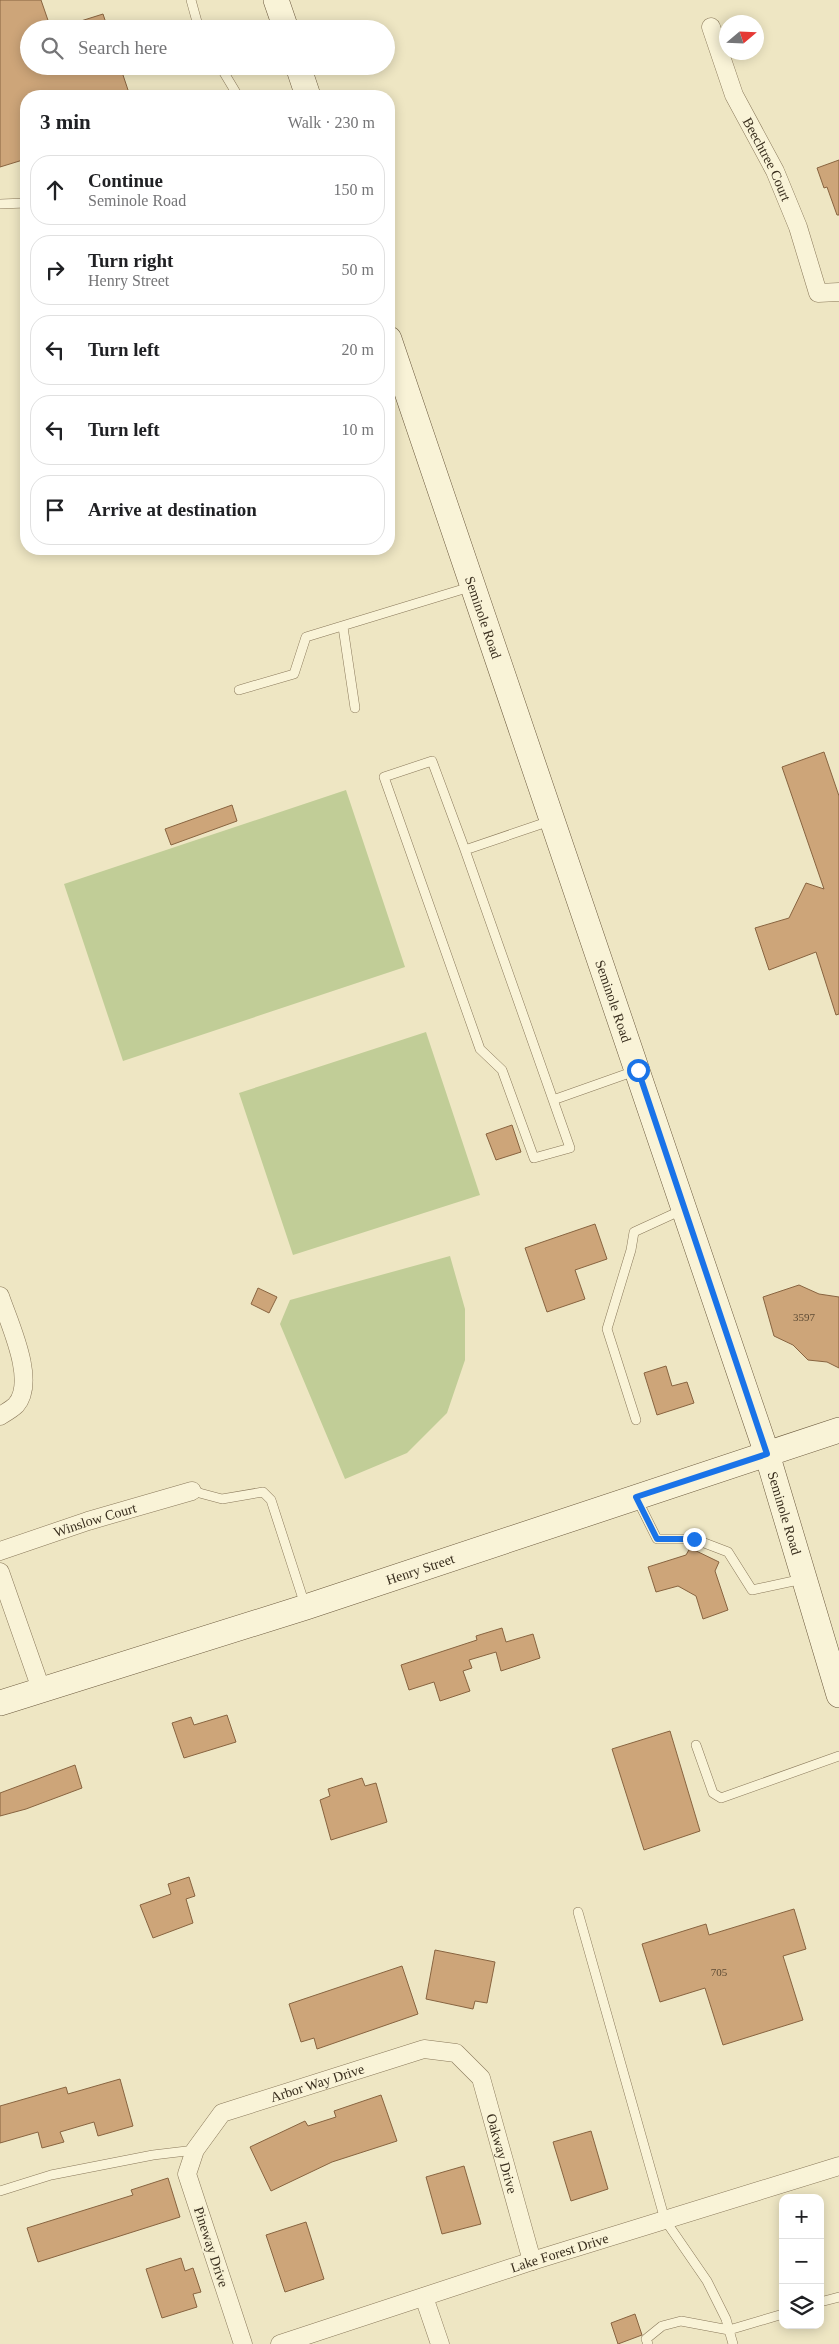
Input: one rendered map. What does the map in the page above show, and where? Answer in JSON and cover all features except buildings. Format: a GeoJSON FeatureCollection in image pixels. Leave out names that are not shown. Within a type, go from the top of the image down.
{"type":"FeatureCollection","features":[{"type":"Feature","properties":{"kind":"street"},"geometry":{"type":"LineString","coordinates":[[276,0],[283,20]]}},
{"type":"Feature","properties":{"kind":"street","name":"Beechtree Court"},"geometry":{"type":"LineString","coordinates":[[711,27],[734,95],[775,171],[798,227],[818,293],[839,292]]}},
{"type":"Feature","properties":{"kind":"street"},"geometry":{"type":"LineString","coordinates":[[301,75],[306,90]]}},
{"type":"Feature","properties":{"kind":"street","name":"Seminole Road"},"geometry":{"type":"LineString","coordinates":[[395,357],[767,1454],[804,1579],[837,1679]]}},
{"type":"Feature","properties":{"kind":"street"},"geometry":{"type":"LineString","coordinates":[[0,1296],[24,1369],[24,1390],[16,1405],[0,1416]]}},
{"type":"Feature","properties":{"kind":"street","name":"Henry Street"},"geometry":{"type":"LineString","coordinates":[[0,1703],[306,1607],[839,1430]]}},
{"type":"Feature","properties":{"kind":"street","name":"Winslow Court"},"geometry":{"type":"LineString","coordinates":[[0,1551],[88,1520],[192,1491]]}},
{"type":"Feature","properties":{"kind":"street"},"geometry":{"type":"LineString","coordinates":[[0,1572],[41,1690]]}},
{"type":"Feature","properties":{"kind":"street","name":"Arbor Way Drive"},"geometry":{"type":"LineString","coordinates":[[195,2150],[222,2114],[424,2049],[456,2053]]}},
{"type":"Feature","properties":{"kind":"street","name":"Oakway Drive"},"geometry":{"type":"LineString","coordinates":[[456,2053],[480,2078],[532,2261]]}},
{"type":"Feature","properties":{"kind":"street","name":"Pineway Drive"},"geometry":{"type":"LineString","coordinates":[[195,2150],[187,2174],[243,2344]]}},
{"type":"Feature","properties":{"kind":"street","name":"Lake Forest Drive"},"geometry":{"type":"LineString","coordinates":[[280,2344],[532,2261],[839,2166]]}},
{"type":"Feature","properties":{"kind":"street"},"geometry":{"type":"LineString","coordinates":[[424,2296],[440,2344]]}},
{"type":"Feature","properties":{"kind":"lane"},"geometry":{"type":"LineString","coordinates":[[191,0],[197,20]]}},
{"type":"Feature","properties":{"kind":"lane"},"geometry":{"type":"LineString","coordinates":[[225,75],[234,90]]}},
{"type":"Feature","properties":{"kind":"lane"},"geometry":{"type":"LineString","coordinates":[[0,204],[20,204]]}},
{"type":"Feature","properties":{"kind":"lane"},"geometry":{"type":"LineString","coordinates":[[239,690],[294,674],[306,637],[473,586]]}},
{"type":"Feature","properties":{"kind":"lane"},"geometry":{"type":"LineString","coordinates":[[343,627],[355,708]]}},
{"type":"Feature","properties":{"kind":"lane"},"geometry":{"type":"LineString","coordinates":[[432,761],[465,850],[570,1148],[534,1158],[502,1070],[480,1050],[384,777],[432,761]]}},
{"type":"Feature","properties":{"kind":"lane"},"geometry":{"type":"LineString","coordinates":[[465,850],[553,820]]}},
{"type":"Feature","properties":{"kind":"lane"},"geometry":{"type":"LineString","coordinates":[[553,1100],[638,1070]]}},
{"type":"Feature","properties":{"kind":"lane"},"geometry":{"type":"LineString","coordinates":[[636,1420],[607,1329],[631,1250],[634,1232],[684,1208]]}},
{"type":"Feature","properties":{"kind":"lane"},"geometry":{"type":"LineString","coordinates":[[192,1491],[222,1499],[264,1492],[271,1500],[306,1607]]}},
{"type":"Feature","properties":{"kind":"lane"},"geometry":{"type":"LineString","coordinates":[[636,1497],[657,1539],[694,1539],[728,1552],[752,1590],[804,1579]]}},
{"type":"Feature","properties":{"kind":"lane"},"geometry":{"type":"LineString","coordinates":[[696,1745],[713,1793],[721,1798],[839,1756]]}},
{"type":"Feature","properties":{"kind":"lane"},"geometry":{"type":"LineString","coordinates":[[578,1912],[664,2220],[707,2281],[726,2319],[733,2344]]}},
{"type":"Feature","properties":{"kind":"lane"},"geometry":{"type":"LineString","coordinates":[[0,2191],[51,2175],[153,2155],[195,2150]]}},
{"type":"Feature","properties":{"kind":"lane"},"geometry":{"type":"LineString","coordinates":[[824,2301],[839,2297]]}},
{"type":"Feature","properties":{"kind":"lane"},"geometry":{"type":"LineString","coordinates":[[648,2344],[646,2339],[662,2326],[681,2321],[729,2330],[779,2315]]}},
{"type":"Feature","properties":{"kind":"green space"},"geometry":{"type":"Polygon","coordinates":[[[346,790],[405,967],[123,1061],[64,884],[346,790]]]}},
{"type":"Feature","properties":{"kind":"green space"},"geometry":{"type":"Polygon","coordinates":[[[426,1032],[480,1195],[293,1255],[239,1093],[426,1032]]]}},
{"type":"Feature","properties":{"kind":"green space"},"geometry":{"type":"Polygon","coordinates":[[[450,1256],[465,1309],[465,1360],[447,1413],[407,1453],[345,1479],[280,1324],[290,1300],[450,1256]]]}},
{"type":"Feature","properties":{"kind":"route"},"geometry":{"type":"LineString","coordinates":[[638,1070],[767,1454],[636,1497],[657,1539],[694,1539]]}}]}
